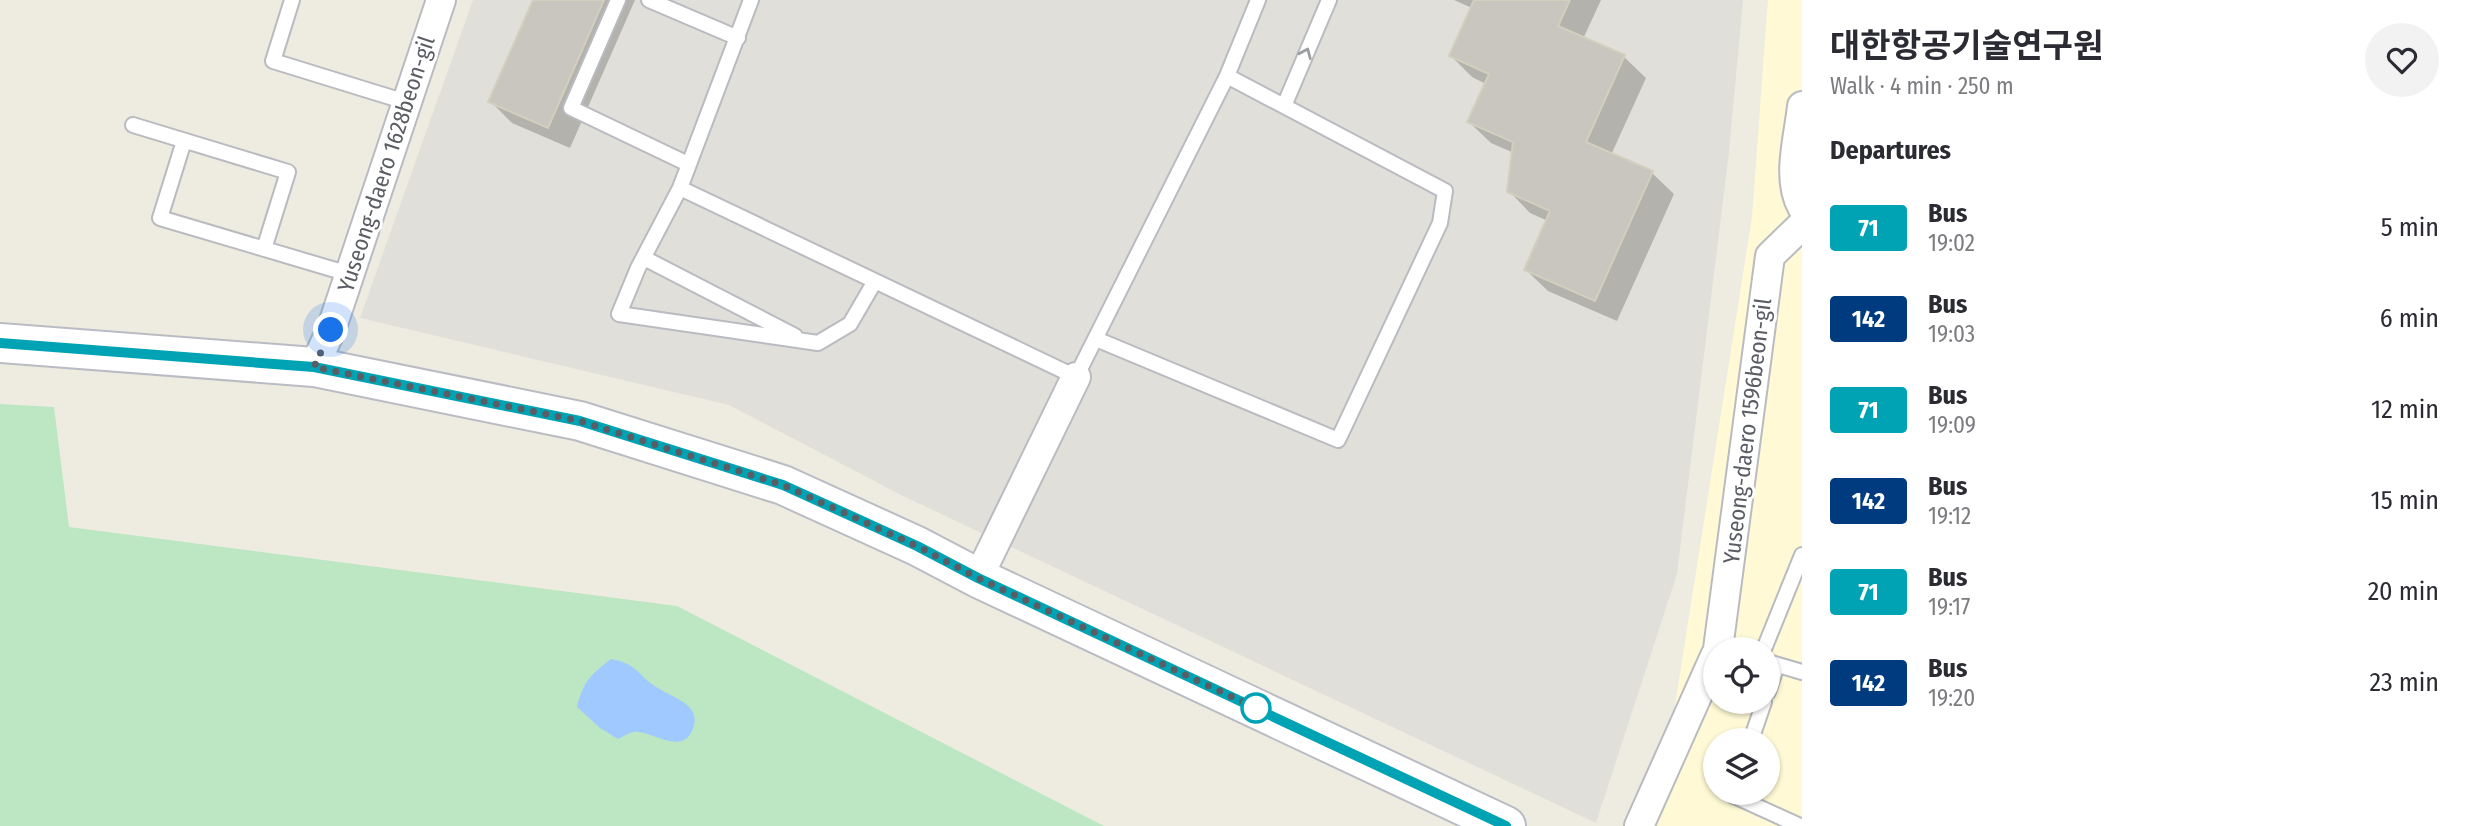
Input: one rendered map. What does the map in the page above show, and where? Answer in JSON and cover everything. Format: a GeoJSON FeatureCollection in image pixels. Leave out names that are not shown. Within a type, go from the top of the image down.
{"type":"FeatureCollection","features":[{"type":"Feature","properties":{"kind":"main road"},"geometry":{"type":"LineString","coordinates":[[0,343],[314,367],[580,421],[783,485],[1506,826]]}},
{"type":"Feature","properties":{"kind":"street","name":"Yuseong-daero 1628beon-gil"},"geometry":{"type":"LineString","coordinates":[[314,367],[331,330],[441,0]]}},
{"type":"Feature","properties":{"kind":"street"},"geometry":{"type":"LineString","coordinates":[[1802,106],[1793,173],[1797,199],[1802,207]]}},
{"type":"Feature","properties":{"kind":"street","name":"Yuseong-daero 1596beon-gil"},"geometry":{"type":"LineString","coordinates":[[1721,637],[1770,256],[1802,225]]}},
{"type":"Feature","properties":{"kind":"street"},"geometry":{"type":"LineString","coordinates":[[978,578],[1076,377]]}},
{"type":"Feature","properties":{"kind":"street"},"geometry":{"type":"LineString","coordinates":[[1639,826],[1703,683]]}},
{"type":"Feature","properties":{"kind":"lane"},"geometry":{"type":"LineString","coordinates":[[292,0],[273,61],[406,102]]}},
{"type":"Feature","properties":{"kind":"lane"},"geometry":{"type":"LineString","coordinates":[[618,0],[570,108],[688,164]]}},
{"type":"Feature","properties":{"kind":"lane"},"geometry":{"type":"LineString","coordinates":[[649,0],[738,38]]}},
{"type":"Feature","properties":{"kind":"lane"},"geometry":{"type":"LineString","coordinates":[[751,0],[680,188],[619,314],[818,343],[850,324],[875,281]]}},
{"type":"Feature","properties":{"kind":"lane"},"geometry":{"type":"LineString","coordinates":[[680,188],[1076,377],[1227,76],[1258,0]]}},
{"type":"Feature","properties":{"kind":"lane"},"geometry":{"type":"LineString","coordinates":[[1284,106],[1329,0]]}},
{"type":"Feature","properties":{"kind":"lane"},"geometry":{"type":"LineString","coordinates":[[1096,339],[1338,440],[1440,223],[1446,191],[1227,76]]}},
{"type":"Feature","properties":{"kind":"lane"},"geometry":{"type":"LineString","coordinates":[[133,125],[288,172],[264,249]]}},
{"type":"Feature","properties":{"kind":"lane"},"geometry":{"type":"LineString","coordinates":[[184,141],[160,218],[349,274]]}},
{"type":"Feature","properties":{"kind":"lane"},"geometry":{"type":"LineString","coordinates":[[644,258],[804,341]]}},
{"type":"Feature","properties":{"kind":"lane"},"geometry":{"type":"LineString","coordinates":[[1769,637],[1802,555]]}},
{"type":"Feature","properties":{"kind":"lane"},"geometry":{"type":"LineString","coordinates":[[1780,665],[1802,672]]}},
{"type":"Feature","properties":{"kind":"lane"},"geometry":{"type":"LineString","coordinates":[[1754,805],[1800,826]]}},
{"type":"Feature","properties":{"kind":"shaded area"},"geometry":{"type":"Polygon","coordinates":[[[473,0],[1743,0],[1729,152],[1677,574],[1596,823],[903,496],[729,405],[360,318],[473,0]]]}},
{"type":"Feature","properties":{"kind":"shaded area"},"geometry":{"type":"Polygon","coordinates":[[[1768,0],[1802,0],[1802,826],[1656,826],[1752,217],[1768,0]]]}},
{"type":"Feature","properties":{"kind":"green space"},"geometry":{"type":"Polygon","coordinates":[[[0,404],[54,407],[69,527],[677,606],[1104,826],[0,826],[0,404]]]}},
{"type":"Feature","properties":{"kind":"water"},"geometry":{"type":"Polygon","coordinates":[[[611,659],[632,667],[656,687],[690,708],[695,722],[687,738],[673,742],[633,732],[618,739],[600,728],[577,707],[588,680],[611,659]]]}},
{"type":"Feature","properties":{"kind":"building"},"geometry":{"type":"Polygon","coordinates":[[[533,0],[604,0],[548,128],[488,102],[533,0]]]}},
{"type":"Feature","properties":{"kind":"building"},"geometry":{"type":"Polygon","coordinates":[[[1474,0],[1570,0],[1558,26],[1625,55],[1586,142],[1653,171],[1595,301],[1524,270],[1550,211],[1507,192],[1513,142],[1467,122],[1489,74],[1449,56],[1474,0]]]}},
{"type":"Feature","properties":{"kind":"bus line","name":"71"},"geometry":{"type":"LineString","coordinates":[[0,343],[314,367],[580,421],[783,485],[1506,826]]}},
{"type":"Feature","properties":{"kind":"route"},"geometry":{"type":"LineString","coordinates":[[331,330],[314,367],[580,421],[783,485],[1256,708]]}}]}
